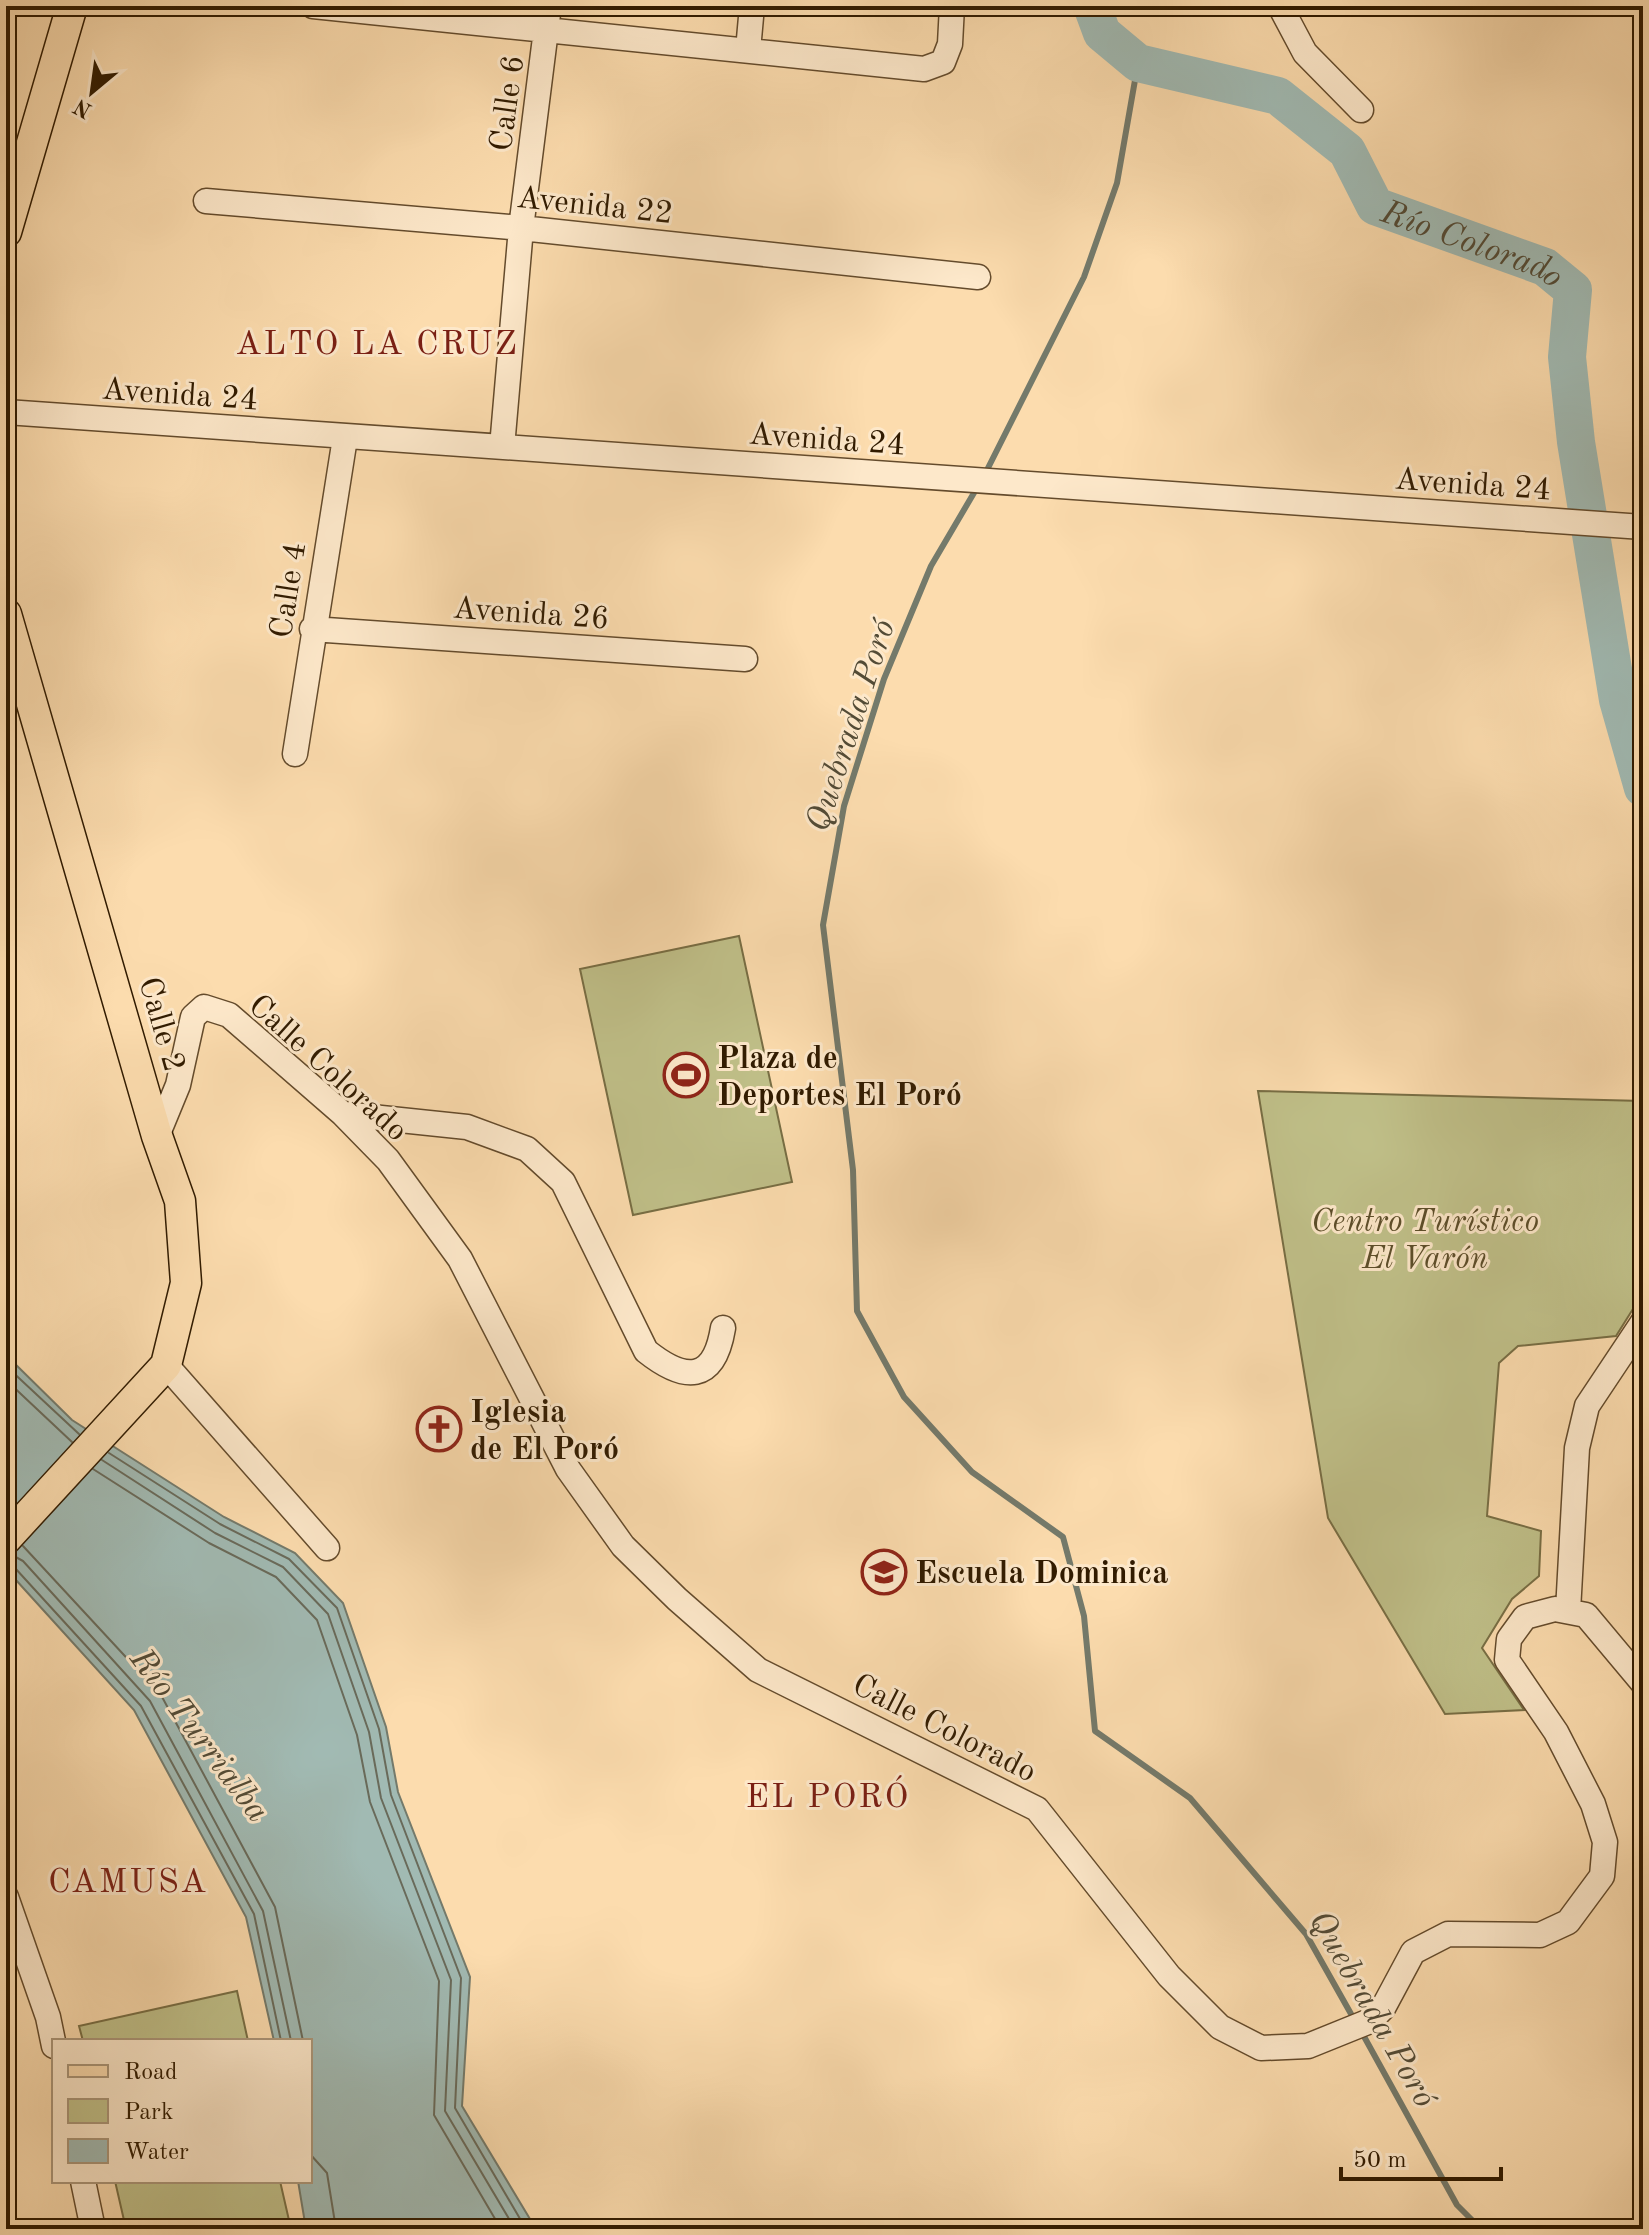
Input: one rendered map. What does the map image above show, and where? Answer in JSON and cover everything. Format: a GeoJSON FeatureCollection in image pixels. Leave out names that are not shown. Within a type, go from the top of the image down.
{"type":"FeatureCollection","features":[{"type":"Feature","properties":{"kind":"main road"},"geometry":{"type":"LineString","coordinates":[[6,232],[72,6]]}},
{"type":"Feature","properties":{"kind":"main road","name":"Calle 2"},"geometry":{"type":"LineString","coordinates":[[6,614],[157,1136],[180,1201],[186,1283],[166,1365],[6,1539]]}},
{"type":"Feature","properties":{"kind":"street"},"geometry":{"type":"LineString","coordinates":[[313,6],[548,18],[748,50],[924,69],[943,62],[950,44],[952,6]]}},
{"type":"Feature","properties":{"kind":"street"},"geometry":{"type":"LineString","coordinates":[[748,50],[752,6]]}},
{"type":"Feature","properties":{"kind":"street"},"geometry":{"type":"LineString","coordinates":[[1280,6],[1305,53],[1361,110]]}},
{"type":"Feature","properties":{"kind":"street","name":"Calle 6"},"geometry":{"type":"LineString","coordinates":[[502,447],[521,228],[548,18]]}},
{"type":"Feature","properties":{"kind":"street","name":"Avenida 22"},"geometry":{"type":"LineString","coordinates":[[206,201],[521,228],[978,277]]}},
{"type":"Feature","properties":{"kind":"street","name":"Avenida 24"},"geometry":{"type":"LineString","coordinates":[[6,412],[1643,527]]}},
{"type":"Feature","properties":{"kind":"street","name":"Calle 4"},"geometry":{"type":"LineString","coordinates":[[295,754],[312,629],[345,438]]}},
{"type":"Feature","properties":{"kind":"street","name":"Avenida 26"},"geometry":{"type":"LineString","coordinates":[[312,629],[745,659]]}},
{"type":"Feature","properties":{"kind":"street","name":"Calle Colorado"},"geometry":{"type":"LineString","coordinates":[[157,1136],[178,1085],[193,1017],[204,1007],[229,1015],[343,1114],[388,1160],[460,1259],[568,1469],[623,1546],[666,1589],[758,1670],[1037,1809],[1169,1976],[1220,2027],[1261,2048],[1308,2046],[1370,2021],[1383,2008],[1413,1952],[1448,1934],[1540,1935],[1568,1922],[1602,1876],[1605,1842],[1593,1804],[1556,1732],[1507,1660],[1509,1639],[1525,1617],[1555,1609],[1568,1611]]}},
{"type":"Feature","properties":{"kind":"street"},"geometry":{"type":"LineString","coordinates":[[343,1114],[467,1127],[527,1149],[563,1182],[646,1351],[669,1369],[689,1374],[707,1368],[719,1350],[723,1328]]}},
{"type":"Feature","properties":{"kind":"street"},"geometry":{"type":"LineString","coordinates":[[1643,1322],[1587,1406],[1577,1448],[1568,1611],[1586,1615],[1643,1683]]}},
{"type":"Feature","properties":{"kind":"street"},"geometry":{"type":"LineString","coordinates":[[166,1365],[327,1548]]}},
{"type":"Feature","properties":{"kind":"street"},"geometry":{"type":"LineString","coordinates":[[6,1897],[48,2017],[53,2039]]}},
{"type":"Feature","properties":{"kind":"street"},"geometry":{"type":"LineString","coordinates":[[83,2183],[93,2229]]}},
{"type":"Feature","properties":{"kind":"green space","name":"Plaza de Deportes El Poró"},"geometry":{"type":"Polygon","coordinates":[[[739,936],[792,1182],[633,1215],[580,969],[739,936]]]}},
{"type":"Feature","properties":{"kind":"green space","name":"Centro Turístico El Varón"},"geometry":{"type":"Polygon","coordinates":[[[1258,1091],[1643,1101],[1643,1293],[1616,1336],[1518,1346],[1499,1363],[1487,1516],[1541,1531],[1539,1576],[1512,1599],[1482,1648],[1524,1710],[1445,1714],[1328,1518],[1258,1091]]]}},
{"type":"Feature","properties":{"kind":"green space"},"geometry":{"type":"Polygon","coordinates":[[[237,1991],[248,2039],[82,2039],[79,2026],[237,1991]]]}},
{"type":"Feature","properties":{"kind":"green space"},"geometry":{"type":"Polygon","coordinates":[[[115,2183],[280,2183],[291,2229],[126,2229],[115,2183]]]}},
{"type":"Feature","properties":{"kind":"water","name":"Río Turrialba"},"geometry":{"type":"Polygon","coordinates":[[[6,1355],[72,1420],[224,1517],[295,1553],[343,1603],[386,1727],[398,1792],[470,1977],[462,2106],[536,2229],[306,2229],[298,2183],[312,2183],[312,2039],[274,2039],[246,1917],[134,1710],[6,1569],[6,1355]]]}},
{"type":"Feature","properties":{"kind":"waterway","name":"Río Colorado"},"geometry":{"type":"LineString","coordinates":[[1092,6],[1102,33],[1138,63],[1278,96],[1347,151],[1375,206],[1545,267],[1573,290],[1567,357],[1576,442],[1618,700],[1643,788]]}},
{"type":"Feature","properties":{"kind":"waterway","name":"Quebrada Poró"},"geometry":{"type":"LineString","coordinates":[[984,476],[1084,277],[1117,183],[1138,63]]}},
{"type":"Feature","properties":{"kind":"waterway","name":"Quebrada Poró"},"geometry":{"type":"LineString","coordinates":[[978,486],[931,566],[884,679],[844,806],[823,925],[853,1170],[857,1311],[904,1397],[972,1472],[1063,1537],[1084,1616],[1095,1731],[1190,1798],[1306,1934],[1355,2021]]}},
{"type":"Feature","properties":{"kind":"waterway","name":"Quebrada Poró"},"geometry":{"type":"LineString","coordinates":[[1361,2031],[1457,2205],[1481,2229]]}},
{"type":"Feature","properties":{"kind":"place","name":"Plaza de Deportes El Poró"},"geometry":{"type":"Point","coordinates":[686,1075]}},
{"type":"Feature","properties":{"kind":"place","name":"Iglesia de El Poró"},"geometry":{"type":"Point","coordinates":[439,1429]}},
{"type":"Feature","properties":{"kind":"place","name":"Escuela Dominica"},"geometry":{"type":"Point","coordinates":[884,1572]}},
{"type":"Feature","properties":{"kind":"district","name":"ALTO LA CRUZ"},"geometry":{"type":"Point","coordinates":[377,342]}},
{"type":"Feature","properties":{"kind":"district","name":"EL PORÓ"},"geometry":{"type":"Point","coordinates":[828,1795]}},
{"type":"Feature","properties":{"kind":"district","name":"CAMUSA"},"geometry":{"type":"Point","coordinates":[128,1880]}}]}
